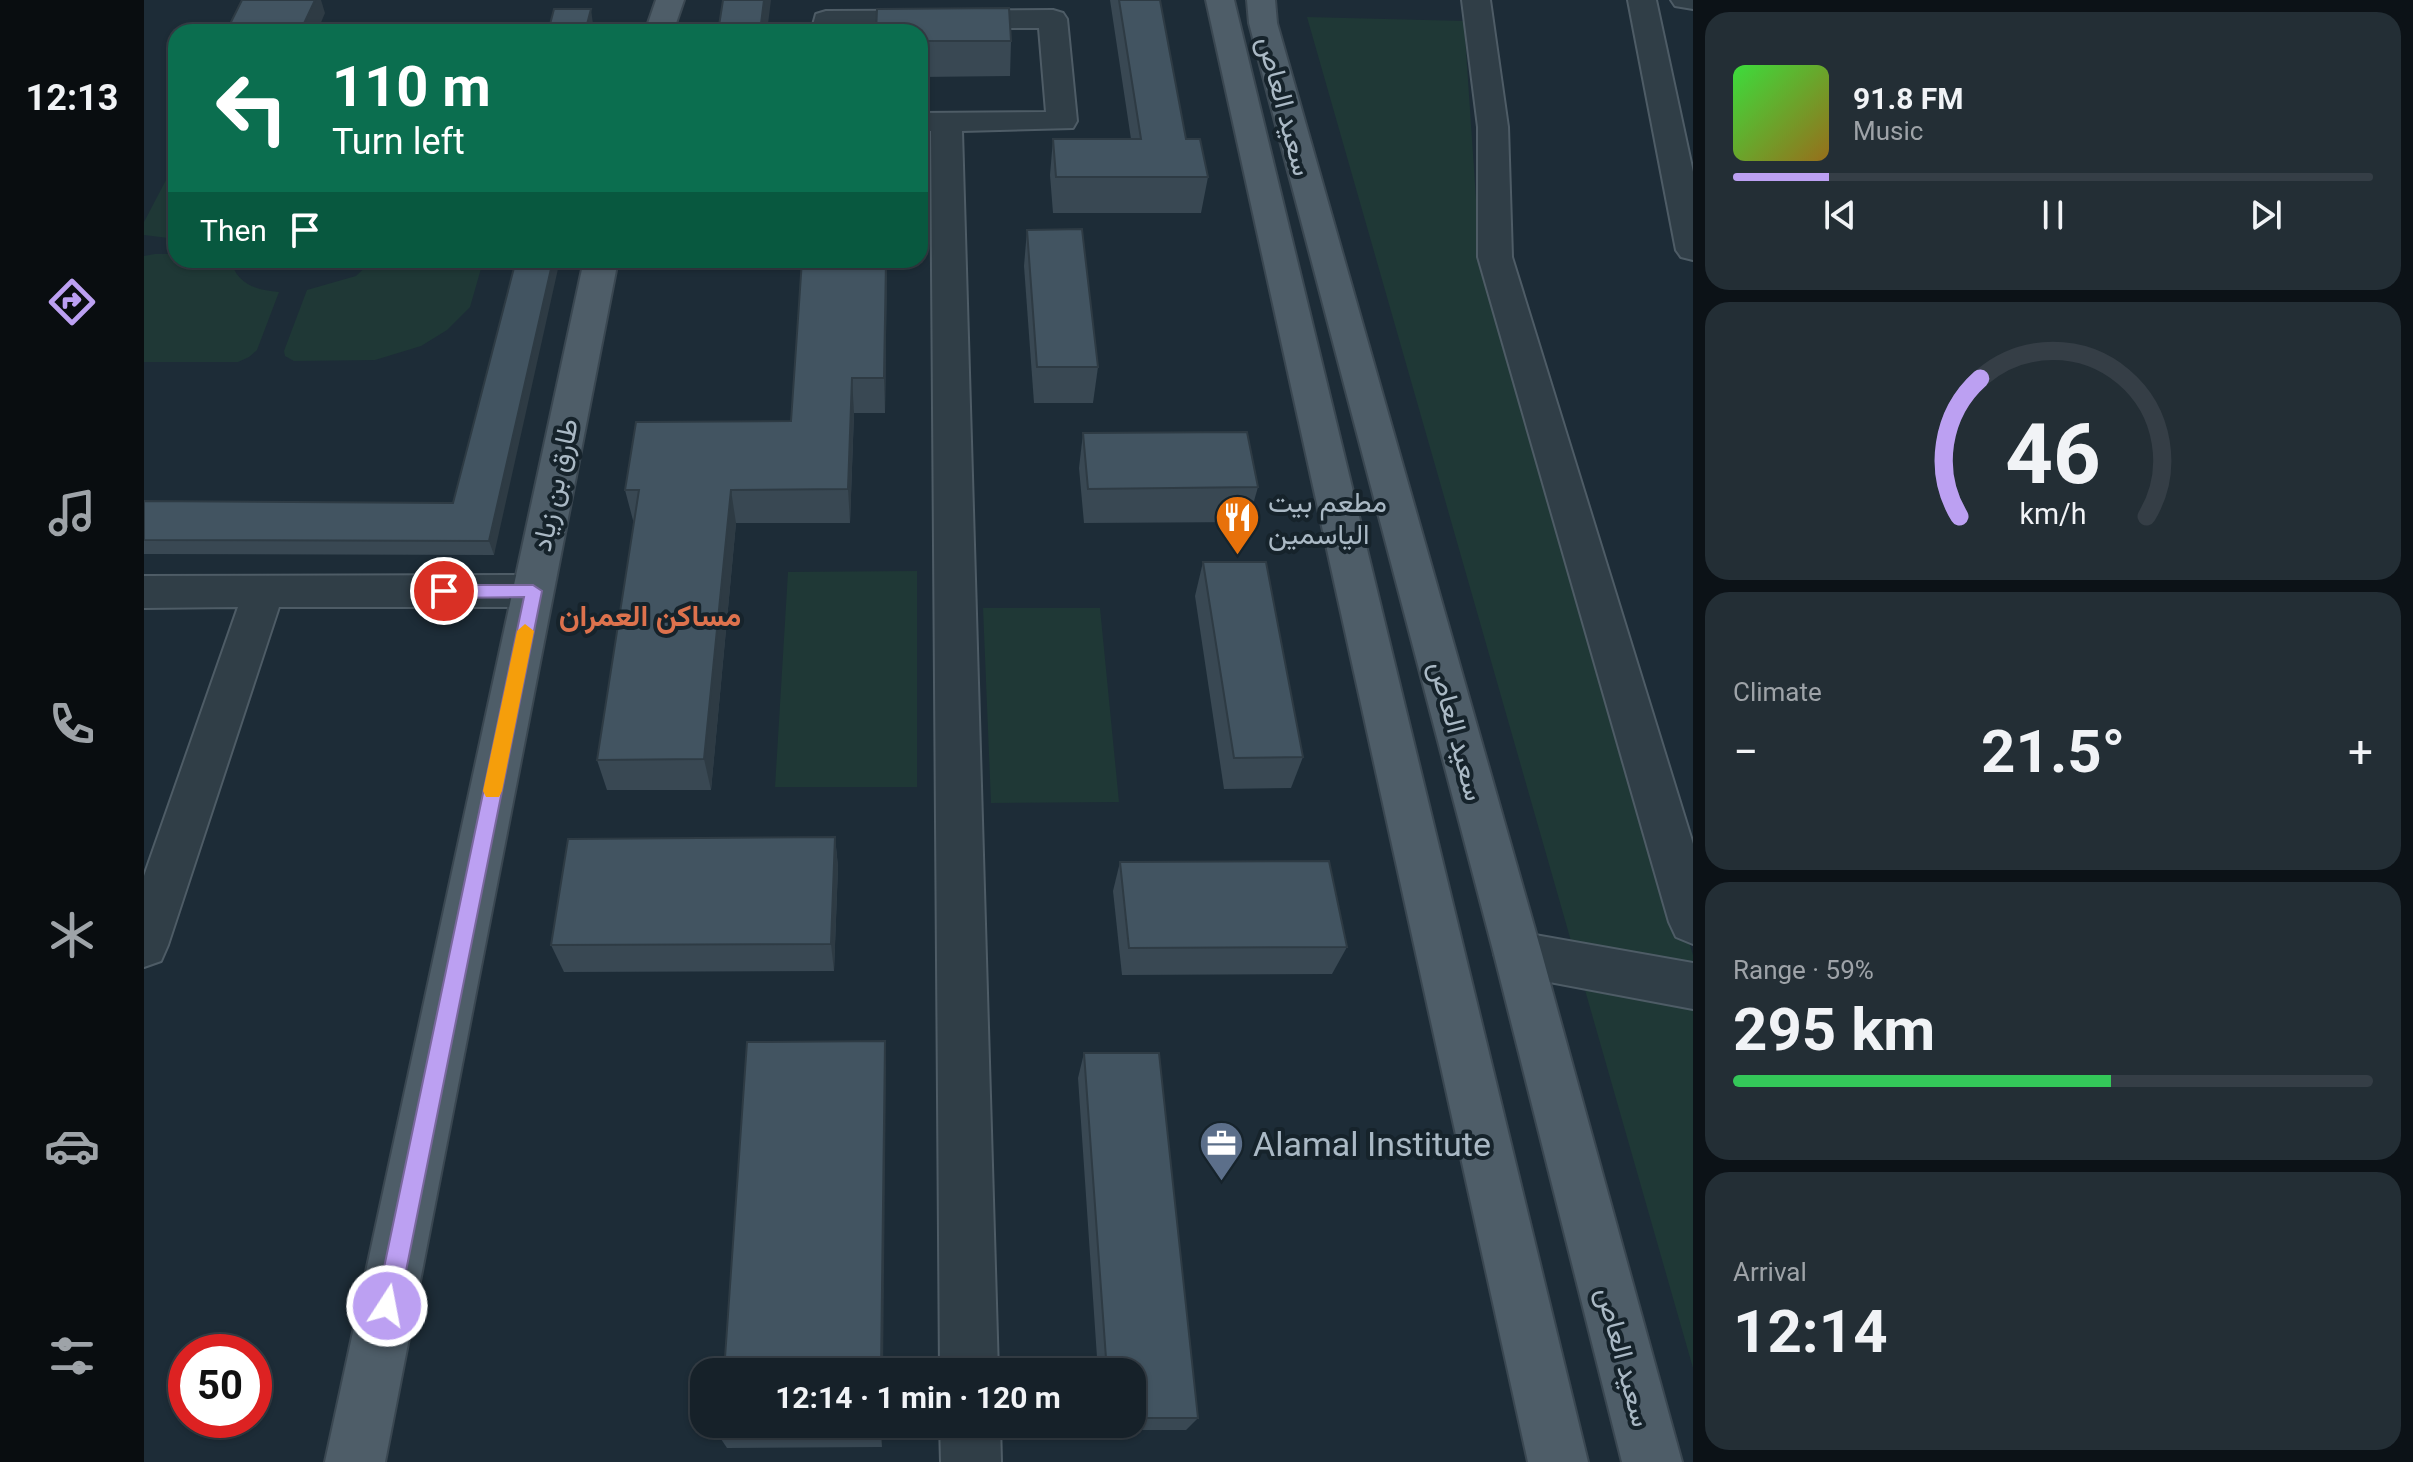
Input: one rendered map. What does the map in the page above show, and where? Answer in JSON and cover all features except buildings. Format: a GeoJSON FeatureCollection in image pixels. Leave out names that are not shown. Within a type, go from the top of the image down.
{"type":"FeatureCollection","features":[{"type":"Feature","properties":{"kind":"main road"},"geometry":{"type":"LineString","coordinates":[[638,24],[643,0]]}},
{"type":"Feature","properties":{"kind":"main road"},"geometry":{"type":"LineString","coordinates":[[662,24],[670,0]]}},
{"type":"Feature","properties":{"kind":"main road"},"geometry":{"type":"LineString","coordinates":[[1220,0],[1558,1462]]}},
{"type":"Feature","properties":{"kind":"main road","name":"سعيد العاص"},"geometry":{"type":"LineString","coordinates":[[1261,0],[1271,53],[1518,954],[1652,1462]]}},
{"type":"Feature","properties":{"kind":"main road","name":"طارق بن زياد"},"geometry":{"type":"LineString","coordinates":[[355,1462],[599,268]]}},
{"type":"Feature","properties":{"kind":"street"},"geometry":{"type":"LineString","coordinates":[[1476,0],[1493,127],[1495,257],[1525,367],[1693,922]]}},
{"type":"Feature","properties":{"kind":"street"},"geometry":{"type":"LineString","coordinates":[[1642,0],[1693,250]]}},
{"type":"Feature","properties":{"kind":"street"},"geometry":{"type":"LineString","coordinates":[[1685,0],[1693,1]]}},
{"type":"Feature","properties":{"kind":"street"},"geometry":{"type":"LineString","coordinates":[[826,24],[826,20],[936,10],[1053,19],[1062,121],[933,122],[969,1358]]}},
{"type":"Feature","properties":{"kind":"street"},"geometry":{"type":"LineString","coordinates":[[144,592],[533,591]]}},
{"type":"Feature","properties":{"kind":"street"},"geometry":{"type":"LineString","coordinates":[[144,945],[164,828],[264,592]]}},
{"type":"Feature","properties":{"kind":"street"},"geometry":{"type":"LineString","coordinates":[[1518,954],[1693,986]]}},
{"type":"Feature","properties":{"kind":"street"},"geometry":{"type":"LineString","coordinates":[[970,1438],[971,1462]]}},
{"type":"Feature","properties":{"kind":"green space"},"geometry":{"type":"Polygon","coordinates":[[[1307,17],[1464,21],[1480,258],[1693,955],[1693,1368],[1307,17]]]}},
{"type":"Feature","properties":{"kind":"green space"},"geometry":{"type":"Polygon","coordinates":[[[168,176],[168,238],[144,235],[144,222],[168,176]]]}},
{"type":"Feature","properties":{"kind":"green space"},"geometry":{"type":"Polygon","coordinates":[[[168,254],[168,268],[234,268],[248,284],[279,292],[257,350],[238,362],[144,362],[144,256],[168,254]]]}},
{"type":"Feature","properties":{"kind":"green space"},"geometry":{"type":"Polygon","coordinates":[[[364,268],[481,268],[470,307],[447,330],[421,346],[375,360],[294,361],[285,356],[284,351],[307,290],[356,276],[364,268]]]}},
{"type":"Feature","properties":{"kind":"green space"},"geometry":{"type":"Polygon","coordinates":[[[917,571],[917,787],[775,787],[788,572],[917,571]]]}},
{"type":"Feature","properties":{"kind":"green space"},"geometry":{"type":"Polygon","coordinates":[[[983,608],[1100,608],[1119,802],[991,803],[983,608]]]}},
{"type":"Feature","properties":{"kind":"slow traffic"},"geometry":{"type":"LineString","coordinates":[[492,791],[525,631]]}},
{"type":"Feature","properties":{"kind":"place","name":"مطعم بيت الياسمين"},"geometry":{"type":"Point","coordinates":[1237,557]}},
{"type":"Feature","properties":{"kind":"place","name":"Alamal Institute"},"geometry":{"type":"Point","coordinates":[1222,1183]}},
{"type":"Feature","properties":{"kind":"district","name":"مساكن العمران"},"geometry":{"type":"Point","coordinates":[650,615]}},
{"type":"Feature","properties":{"kind":"route"},"geometry":{"type":"LineString","coordinates":[[387,1306],[533,591],[444,591]]}}]}
